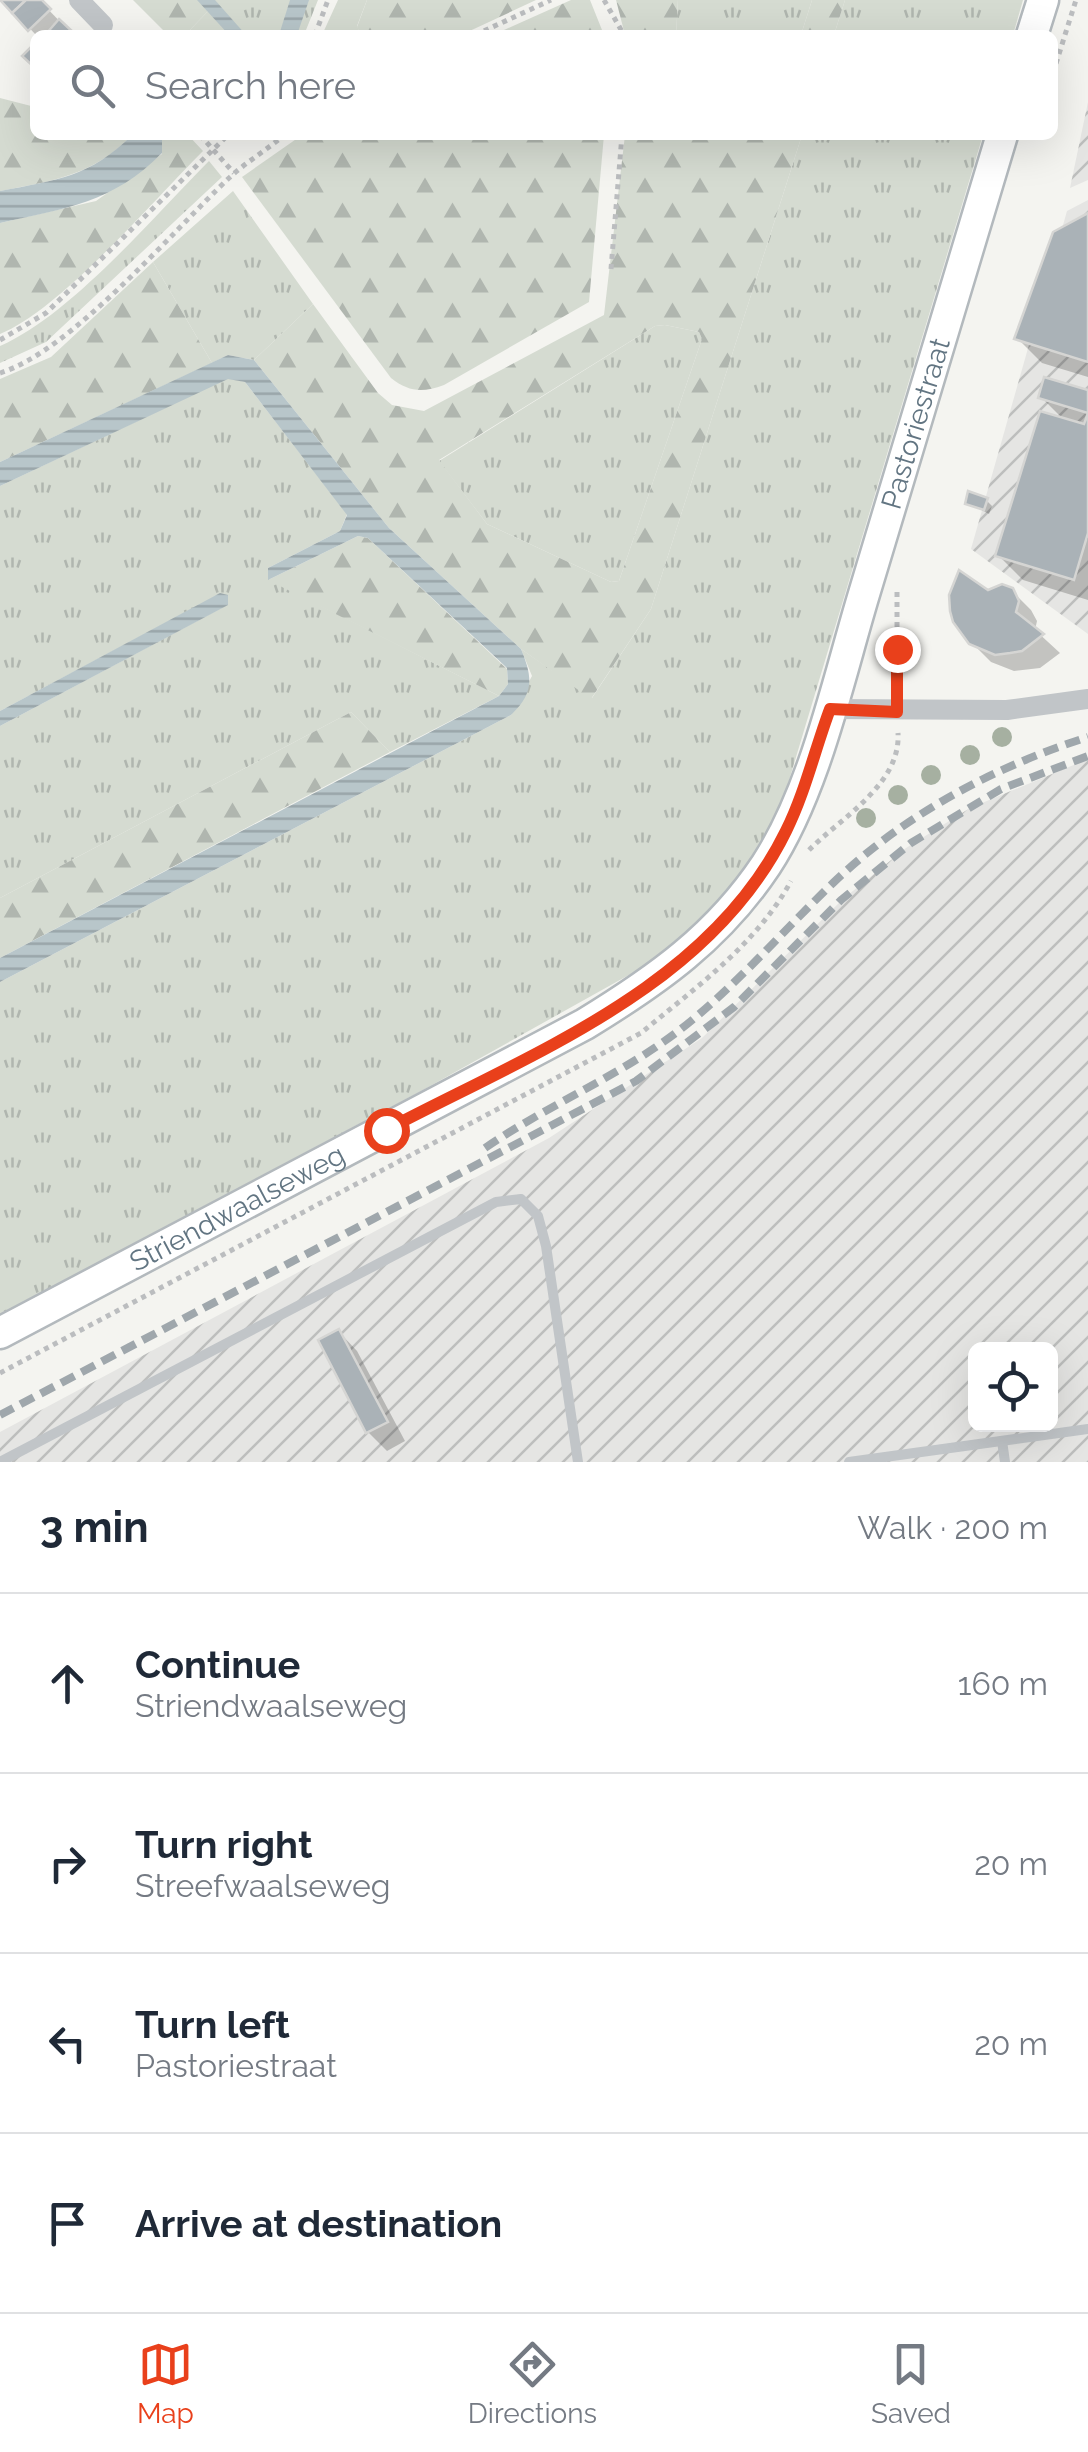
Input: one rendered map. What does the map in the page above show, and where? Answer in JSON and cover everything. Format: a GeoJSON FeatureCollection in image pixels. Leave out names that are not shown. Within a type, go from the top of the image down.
{"type":"FeatureCollection","features":[{"type":"Feature","properties":{"kind":"street"},"geometry":{"type":"LineString","coordinates":[[79,0],[103,25]]}},
{"type":"Feature","properties":{"kind":"street"},"geometry":{"type":"LineString","coordinates":[[1034,30],[1043,0]]}},
{"type":"Feature","properties":{"kind":"street","name":"Pastoriestraat"},"geometry":{"type":"LineString","coordinates":[[830,709],[1001,140]]}},
{"type":"Feature","properties":{"kind":"street"},"geometry":{"type":"LineString","coordinates":[[830,709],[1007,710],[1088,700]]}},
{"type":"Feature","properties":{"kind":"street","name":"Striendwaalseweg"},"geometry":{"type":"LineString","coordinates":[[0,1334],[585,1024],[659,978],[698,947],[766,864],[787,830],[830,709]]}},
{"type":"Feature","properties":{"kind":"lane"},"geometry":{"type":"LineString","coordinates":[[0,1462],[496,1202],[522,1199],[538,1216],[546,1246],[578,1462]]}},
{"type":"Feature","properties":{"kind":"lane"},"geometry":{"type":"LineString","coordinates":[[850,1462],[1088,1430]]}},
{"type":"Feature","properties":{"kind":"lane"},"geometry":{"type":"LineString","coordinates":[[1002,1441],[1005,1462]]}},
{"type":"Feature","properties":{"kind":"path"},"geometry":{"type":"LineString","coordinates":[[316,30],[328,0]]}},
{"type":"Feature","properties":{"kind":"path"},"geometry":{"type":"LineString","coordinates":[[486,30],[551,0]]}},
{"type":"Feature","properties":{"kind":"path"},"geometry":{"type":"LineString","coordinates":[[604,0],[621,30]]}},
{"type":"Feature","properties":{"kind":"path"},"geometry":{"type":"LineString","coordinates":[[1058,57],[1076,0]]}},
{"type":"Feature","properties":{"kind":"path"},"geometry":{"type":"LineString","coordinates":[[205,140],[234,173]]}},
{"type":"Feature","properties":{"kind":"path"},"geometry":{"type":"LineString","coordinates":[[0,340],[46,313],[223,140]]}},
{"type":"Feature","properties":{"kind":"path"},"geometry":{"type":"LineString","coordinates":[[0,373],[24,366],[60,342],[234,173],[277,140]]}},
{"type":"Feature","properties":{"kind":"path"},"geometry":{"type":"LineString","coordinates":[[611,269],[622,140]]}},
{"type":"Feature","properties":{"kind":"path"},"geometry":{"type":"LineString","coordinates":[[897,712],[896,593],[901,575]]}},
{"type":"Feature","properties":{"kind":"shaded area"},"geometry":{"type":"Polygon","coordinates":[[[197,0],[215,0],[242,30],[224,30],[197,0]]]}},
{"type":"Feature","properties":{"kind":"shaded area"},"geometry":{"type":"Polygon","coordinates":[[[290,0],[309,0],[299,30],[281,30],[290,0]]]}},
{"type":"Feature","properties":{"kind":"shaded area"},"geometry":{"type":"Polygon","coordinates":[[[1088,102],[1088,180],[1070,188],[1088,102]]]}},
{"type":"Feature","properties":{"kind":"shaded area"},"geometry":{"type":"Polygon","coordinates":[[[127,140],[162,140],[162,153],[144,170],[107,193],[0,223],[0,191],[72,175],[127,140]]]}},
{"type":"Feature","properties":{"kind":"shaded area"},"geometry":{"type":"Polygon","coordinates":[[[1088,200],[1088,634],[971,549],[1067,211],[1088,200]]]}},
{"type":"Feature","properties":{"kind":"shaded area"},"geometry":{"type":"Polygon","coordinates":[[[228,355],[254,360],[389,528],[521,649],[528,668],[527,692],[511,715],[0,982],[0,958],[499,696],[508,684],[507,668],[368,538],[358,536],[268,580],[268,568],[340,531],[347,515],[245,382],[228,379],[0,486],[0,462],[228,355]]]}},
{"type":"Feature","properties":{"kind":"shaded area"},"geometry":{"type":"Polygon","coordinates":[[[220,593],[228,595],[228,605],[0,726],[0,711],[220,593]]]}},
{"type":"Feature","properties":{"kind":"shaded area"},"geometry":{"type":"Polygon","coordinates":[[[1088,759],[1088,1462],[0,1462],[0,1432],[549,1138],[702,1038],[843,899],[906,848],[970,808],[1088,759]]]}},
{"type":"Feature","properties":{"kind":"green space"},"geometry":{"type":"Polygon","coordinates":[[[133,0],[209,0],[214,5],[190,30],[163,30],[133,0]]]}},
{"type":"Feature","properties":{"kind":"green space"},"geometry":{"type":"Polygon","coordinates":[[[209,0],[318,0],[306,30],[190,30],[214,5],[209,0]]]}},
{"type":"Feature","properties":{"kind":"green space"},"geometry":{"type":"Polygon","coordinates":[[[338,0],[367,0],[359,30],[324,30],[338,0]]]}},
{"type":"Feature","properties":{"kind":"green space"},"geometry":{"type":"Polygon","coordinates":[[[367,0],[536,0],[472,30],[357,27],[367,0]]]}},
{"type":"Feature","properties":{"kind":"green space"},"geometry":{"type":"Polygon","coordinates":[[[571,0],[590,0],[602,30],[504,30],[571,0]]]}},
{"type":"Feature","properties":{"kind":"green space"},"geometry":{"type":"Polygon","coordinates":[[[616,0],[678,0],[676,30],[624,30],[616,0]]]}},
{"type":"Feature","properties":{"kind":"green space"},"geometry":{"type":"Polygon","coordinates":[[[678,0],[812,0],[803,30],[676,30],[678,0]]]}},
{"type":"Feature","properties":{"kind":"green space"},"geometry":{"type":"Polygon","coordinates":[[[812,0],[845,0],[836,30],[803,30],[812,0]]]}},
{"type":"Feature","properties":{"kind":"green space"},"geometry":{"type":"Polygon","coordinates":[[[845,0],[1023,0],[1014,30],[836,30],[845,0]]]}},
{"type":"Feature","properties":{"kind":"green space"},"geometry":{"type":"Polygon","coordinates":[[[0,98],[30,106],[30,140],[127,140],[88,168],[0,191],[0,98]]]}},
{"type":"Feature","properties":{"kind":"green space"},"geometry":{"type":"Polygon","coordinates":[[[162,140],[193,140],[203,151],[78,278],[24,321],[0,334],[0,223],[96,201],[162,154],[162,140]]]}},
{"type":"Feature","properties":{"kind":"green space"},"geometry":{"type":"Polygon","coordinates":[[[295,140],[604,140],[589,302],[444,385],[410,388],[391,378],[242,177],[295,140]]]}},
{"type":"Feature","properties":{"kind":"green space"},"geometry":{"type":"Polygon","coordinates":[[[624,140],[800,140],[651,609],[591,699],[521,649],[389,528],[254,360],[313,304],[378,393],[392,405],[424,411],[604,315],[624,140]],[[655,326],[439,460],[487,524],[611,582],[619,581],[702,339],[699,332],[655,326]]]}},
{"type":"Feature","properties":{"kind":"green space"},"geometry":{"type":"Polygon","coordinates":[[[800,140],[981,140],[781,807],[740,881],[661,957],[423,1090],[0,1314],[0,982],[511,715],[532,676],[521,649],[592,698],[651,609],[800,140]]]}},
{"type":"Feature","properties":{"kind":"green space"},"geometry":{"type":"Polygon","coordinates":[[[209,161],[222,177],[46,342],[0,363],[0,346],[55,312],[83,289],[209,161]]]}},
{"type":"Feature","properties":{"kind":"green space"},"geometry":{"type":"Polygon","coordinates":[[[233,191],[313,304],[254,360],[228,355],[212,363],[153,262],[233,191]]]}},
{"type":"Feature","properties":{"kind":"green space"},"geometry":{"type":"Polygon","coordinates":[[[153,262],[212,363],[0,462],[0,379],[51,357],[153,262]]]}},
{"type":"Feature","properties":{"kind":"green space"},"geometry":{"type":"Polygon","coordinates":[[[655,326],[699,332],[702,339],[619,581],[611,582],[487,524],[439,461],[655,326]]]}},
{"type":"Feature","properties":{"kind":"green space"},"geometry":{"type":"Polygon","coordinates":[[[228,378],[245,382],[347,514],[340,531],[268,568],[268,579],[499,696],[390,752],[351,712],[0,898],[0,726],[227,605],[228,596],[220,594],[0,711],[0,486],[228,378]]]}},
{"type":"Feature","properties":{"kind":"green space"},"geometry":{"type":"Polygon","coordinates":[[[358,536],[368,538],[507,669],[508,684],[499,696],[268,580],[358,536]]]}},
{"type":"Feature","properties":{"kind":"green space"},"geometry":{"type":"Polygon","coordinates":[[[351,712],[390,752],[0,958],[0,898],[351,712]]]}},
{"type":"Feature","properties":{"kind":"building"},"geometry":{"type":"Polygon","coordinates":[[[0,0],[26,0],[12,13],[0,0]]]}},
{"type":"Feature","properties":{"kind":"building"},"geometry":{"type":"Polygon","coordinates":[[[26,0],[42,0],[51,9],[28,31],[12,13],[26,0]]]}},
{"type":"Feature","properties":{"kind":"building"},"geometry":{"type":"Polygon","coordinates":[[[59,19],[71,30],[49,30],[59,19]]]}},
{"type":"Feature","properties":{"kind":"building"},"geometry":{"type":"Polygon","coordinates":[[[1088,213],[1088,362],[1014,339],[1053,232],[1088,213]]]}},
{"type":"Feature","properties":{"kind":"building"},"geometry":{"type":"Polygon","coordinates":[[[1044,377],[1088,390],[1088,413],[1038,398],[1044,377]]]}},
{"type":"Feature","properties":{"kind":"building"},"geometry":{"type":"Polygon","coordinates":[[[1040,411],[1084,424],[1088,413],[1088,533],[1074,580],[995,556],[1040,411]]]}},
{"type":"Feature","properties":{"kind":"building"},"geometry":{"type":"Polygon","coordinates":[[[968,491],[988,498],[984,510],[965,504],[968,491]]]}},
{"type":"Feature","properties":{"kind":"building"},"geometry":{"type":"Polygon","coordinates":[[[959,570],[988,590],[1002,584],[1013,588],[1019,601],[1016,612],[1044,634],[1022,651],[995,655],[969,644],[950,611],[949,595],[959,570]]]}},
{"type":"Feature","properties":{"kind":"building"},"geometry":{"type":"Polygon","coordinates":[[[339,1329],[388,1422],[366,1433],[318,1340],[339,1329]]]}},
{"type":"Feature","properties":{"kind":"railway"},"geometry":{"type":"LineString","coordinates":[[485,1148],[667,1040],[710,1005],[833,883],[890,835],[985,778],[1088,737]]}},
{"type":"Feature","properties":{"kind":"railway"},"geometry":{"type":"LineString","coordinates":[[0,1415],[636,1081],[734,1007],[841,900],[911,843],[1001,789],[1088,756]]}},
{"type":"Feature","properties":{"kind":"route"},"geometry":{"type":"LineString","coordinates":[[386,1130],[585,1024],[659,978],[698,947],[741,900],[787,830],[830,709],[897,712],[897,649]]}}]}
